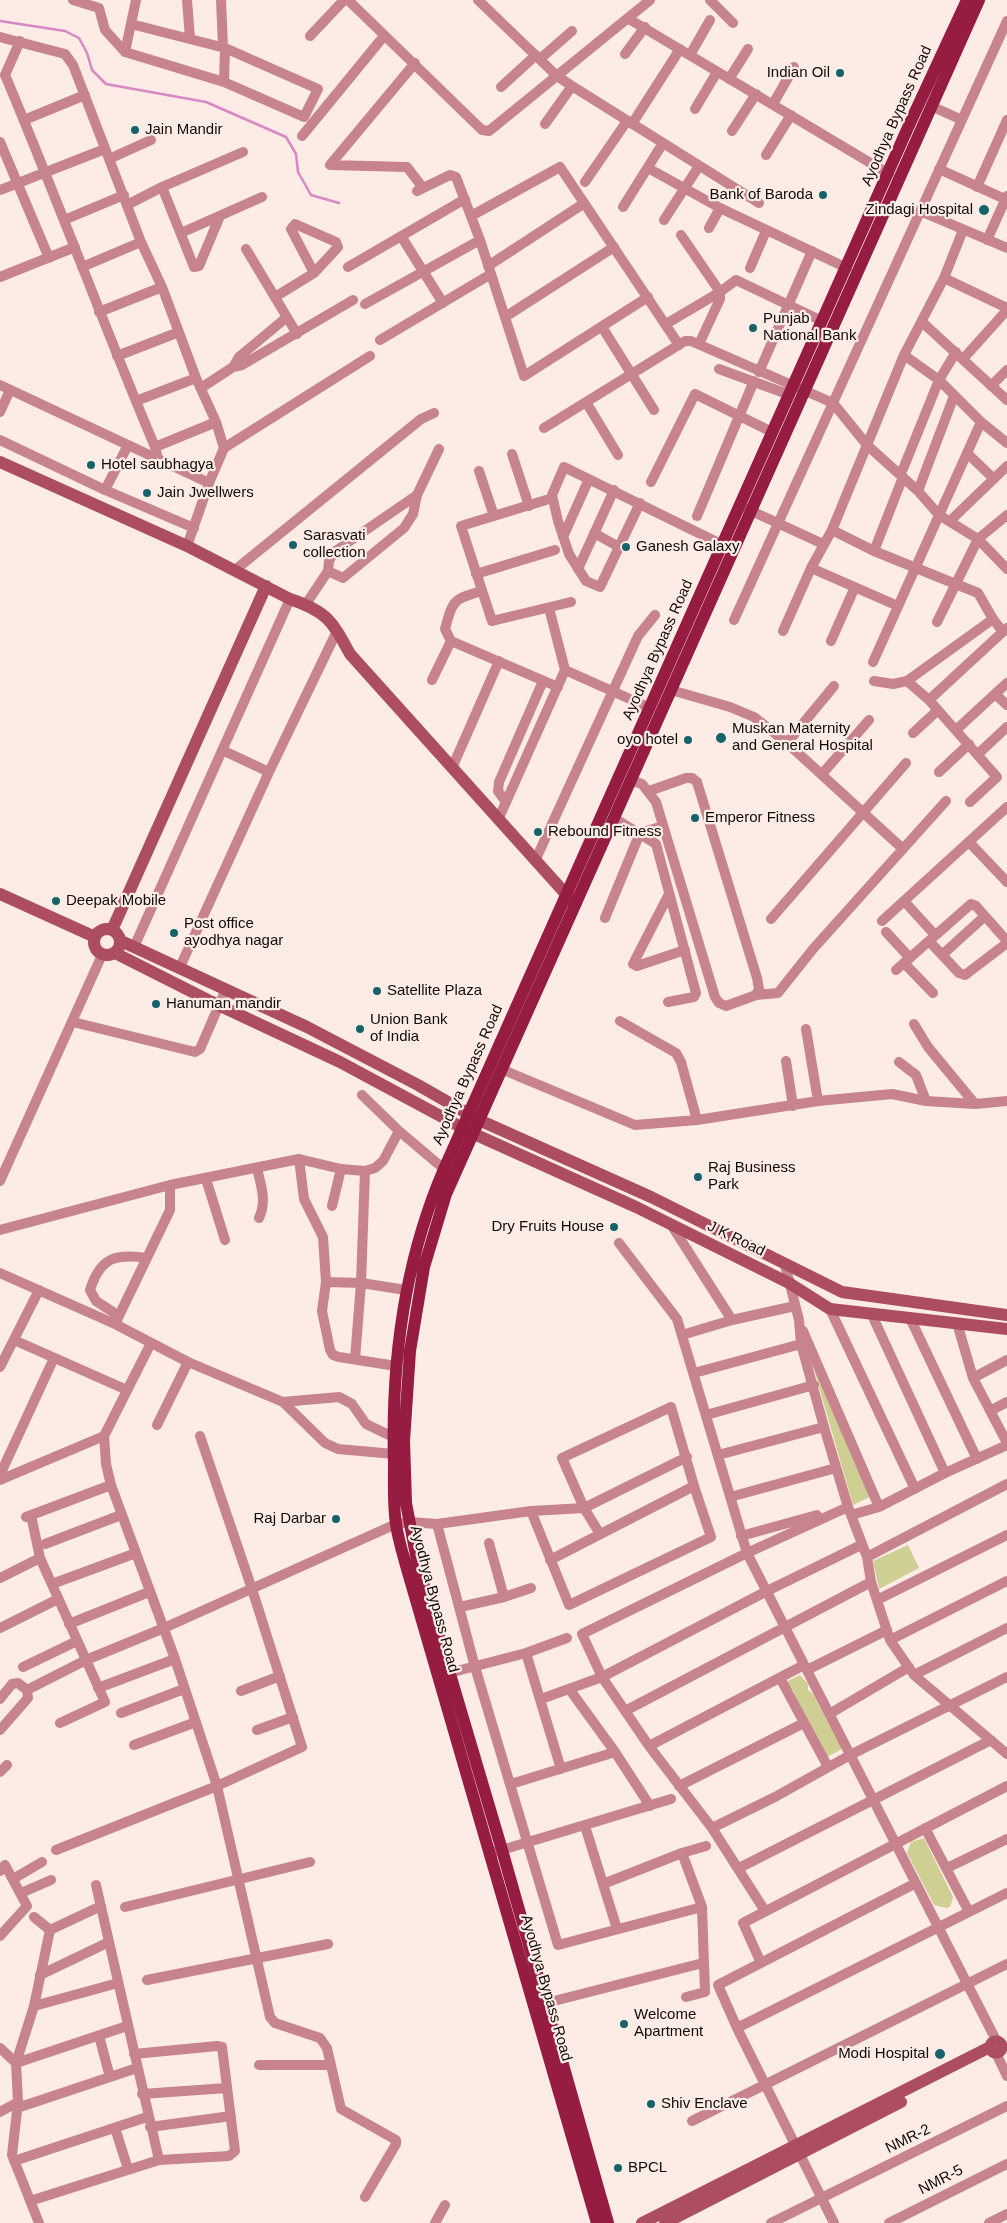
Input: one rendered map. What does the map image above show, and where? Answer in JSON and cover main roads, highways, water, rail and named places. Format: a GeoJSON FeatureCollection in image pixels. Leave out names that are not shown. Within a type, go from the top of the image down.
{"type":"FeatureCollection","features":[{"type":"Feature","properties":{"kind":"main road","name":"Ayodhya Bypass Road"},"geometry":{"type":"LineString","coordinates":[[608,2223],[502,1850],[418,1566],[406,1503],[404,1441],[410,1351],[424,1267],[434,1230],[468,1131],[571,899],[614,818],[671,690],[745,509],[796,391],[931,106],[934,87],[967,0]]}},
{"type":"Feature","properties":{"kind":"main road","name":"Ayodhya Bypass Road"},"geometry":{"type":"LineString","coordinates":[[474,1117],[501,1069],[650,708],[723,545],[745,509],[772,432],[796,391],[822,321],[889,174],[979,0]]}},
{"type":"Feature","properties":{"kind":"main road","name":"Ayodhya Bypass Road"},"geometry":{"type":"LineString","coordinates":[[468,1131],[444,1169],[423,1226],[406,1290],[396,1366],[393,1437],[396,1524],[407,1569],[597,2223]]}},
{"type":"Feature","properties":{"kind":"waterway"},"geometry":{"type":"LineString","coordinates":[[0,21],[65,31],[79,38],[87,53],[92,70],[106,84],[206,102],[286,137],[296,154],[298,172],[311,195],[339,203]]}},
{"type":"Feature","properties":{"kind":"place","name":"Indian Oil"},"geometry":{"type":"Point","coordinates":[840,73]}},
{"type":"Feature","properties":{"kind":"place","name":"Jain Mandir"},"geometry":{"type":"Point","coordinates":[135,130]}},
{"type":"Feature","properties":{"kind":"place","name":"Bank of Baroda"},"geometry":{"type":"Point","coordinates":[823,195]}},
{"type":"Feature","properties":{"kind":"place","name":"Zindagi Hospital"},"geometry":{"type":"Point","coordinates":[984,210]}},
{"type":"Feature","properties":{"kind":"place","name":"Punjab National Bank"},"geometry":{"type":"Point","coordinates":[753,328]}},
{"type":"Feature","properties":{"kind":"place","name":"Hotel saubhagya"},"geometry":{"type":"Point","coordinates":[91,465]}},
{"type":"Feature","properties":{"kind":"place","name":"Jain Jwellwers"},"geometry":{"type":"Point","coordinates":[147,493]}},
{"type":"Feature","properties":{"kind":"place","name":"Sarasvati collection"},"geometry":{"type":"Point","coordinates":[293,545]}},
{"type":"Feature","properties":{"kind":"place","name":"Ganesh Galaxy"},"geometry":{"type":"Point","coordinates":[626,547]}},
{"type":"Feature","properties":{"kind":"place","name":"Muskan Maternity and General Hospital"},"geometry":{"type":"Point","coordinates":[721,738]}},
{"type":"Feature","properties":{"kind":"place","name":"oyo hotel"},"geometry":{"type":"Point","coordinates":[688,740]}},
{"type":"Feature","properties":{"kind":"place","name":"Emperor Fitness"},"geometry":{"type":"Point","coordinates":[695,818]}},
{"type":"Feature","properties":{"kind":"place","name":"Rebound Fitness"},"geometry":{"type":"Point","coordinates":[538,832]}},
{"type":"Feature","properties":{"kind":"place","name":"Deepak Mobile"},"geometry":{"type":"Point","coordinates":[56,901]}},
{"type":"Feature","properties":{"kind":"place","name":"Post office ayodhya nagar"},"geometry":{"type":"Point","coordinates":[174,933]}},
{"type":"Feature","properties":{"kind":"place","name":"Satellite Plaza"},"geometry":{"type":"Point","coordinates":[377,991]}},
{"type":"Feature","properties":{"kind":"place","name":"Hanuman mandir"},"geometry":{"type":"Point","coordinates":[156,1004]}},
{"type":"Feature","properties":{"kind":"place","name":"Union Bank of India"},"geometry":{"type":"Point","coordinates":[360,1029]}},
{"type":"Feature","properties":{"kind":"place","name":"Raj Business Park"},"geometry":{"type":"Point","coordinates":[698,1177]}},
{"type":"Feature","properties":{"kind":"place","name":"Dry Fruits House"},"geometry":{"type":"Point","coordinates":[614,1227]}},
{"type":"Feature","properties":{"kind":"place","name":"Raj Darbar"},"geometry":{"type":"Point","coordinates":[336,1519]}},
{"type":"Feature","properties":{"kind":"place","name":"Welcome Apartment"},"geometry":{"type":"Point","coordinates":[624,2024]}},
{"type":"Feature","properties":{"kind":"place","name":"Modi Hospital"},"geometry":{"type":"Point","coordinates":[940,2054]}},
{"type":"Feature","properties":{"kind":"place","name":"Shiv Enclave"},"geometry":{"type":"Point","coordinates":[651,2104]}},
{"type":"Feature","properties":{"kind":"place","name":"BPCL"},"geometry":{"type":"Point","coordinates":[618,2168]}}]}
